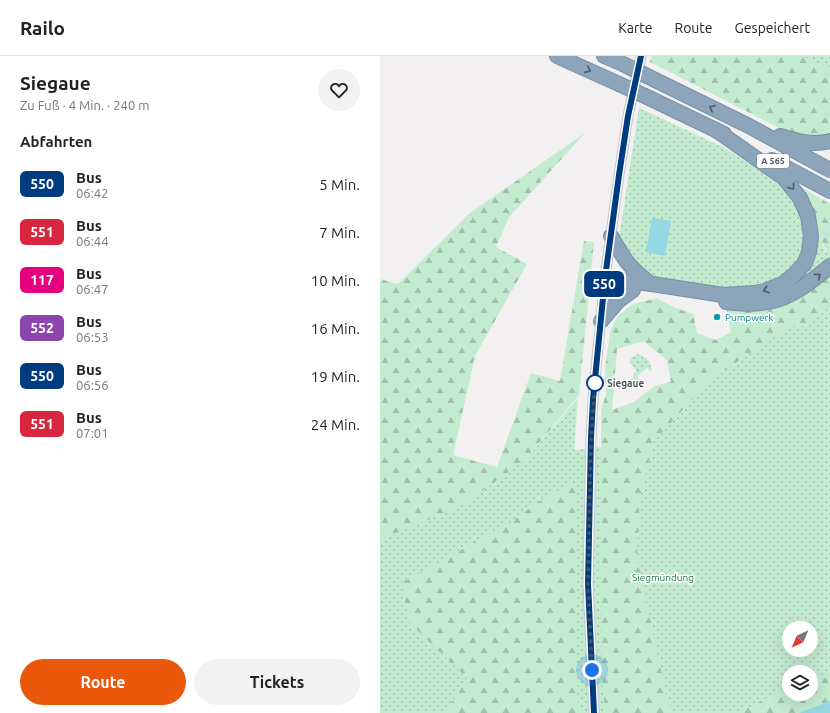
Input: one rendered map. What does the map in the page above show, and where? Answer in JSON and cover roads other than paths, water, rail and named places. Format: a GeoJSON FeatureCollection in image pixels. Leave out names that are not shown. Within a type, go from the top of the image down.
{"type":"FeatureCollection","features":[{"type":"Feature","properties":{"kind":"highway","name":"A 565"},"geometry":{"type":"LineString","coordinates":[[556,56],[620,84],[716,130],[830,191]]}},
{"type":"Feature","properties":{"kind":"highway","name":"A 565"},"geometry":{"type":"LineString","coordinates":[[604,56],[747,125],[830,170]]}},
{"type":"Feature","properties":{"kind":"highway"},"geometry":{"type":"LineString","coordinates":[[747,125],[800,142],[830,141]]}},
{"type":"Feature","properties":{"kind":"highway"},"geometry":{"type":"LineString","coordinates":[[605,283],[652,284],[723,295],[754,293],[765,291],[784,283],[796,274],[805,263],[809,252],[811,236],[808,216],[800,198],[784,178],[716,130]]}},
{"type":"Feature","properties":{"kind":"highway"},"geometry":{"type":"LineString","coordinates":[[611,236],[625,260],[637,273],[652,284]]}},
{"type":"Feature","properties":{"kind":"highway"},"geometry":{"type":"LineString","coordinates":[[605,283],[633,290],[730,303],[753,304],[777,301],[792,295],[830,266]]}},
{"type":"Feature","properties":{"kind":"highway"},"geometry":{"type":"LineString","coordinates":[[601,321],[618,301],[633,290]]}},
{"type":"Feature","properties":{"kind":"main road"},"geometry":{"type":"LineString","coordinates":[[594,713],[588,584],[593,399],[611,236],[628,116],[641,56]]}},
{"type":"Feature","properties":{"kind":"water"},"geometry":{"type":"Polygon","coordinates":[[[652,218],[671,221],[665,256],[646,252],[652,218]]]}},
{"type":"Feature","properties":{"kind":"water"},"geometry":{"type":"Polygon","coordinates":[[[830,701],[830,713],[799,713],[830,701]]]}},
{"type":"Feature","properties":{"kind":"place","name":"Pumpwerk"},"geometry":{"type":"Point","coordinates":[717,317]}},
{"type":"Feature","properties":{"kind":"place","name":"Siegaue"},"geometry":{"type":"Point","coordinates":[595,383]}},
{"type":"Feature","properties":{"kind":"park label","name":"Siegmündung"},"geometry":{"type":"Point","coordinates":[663,577]}}]}
